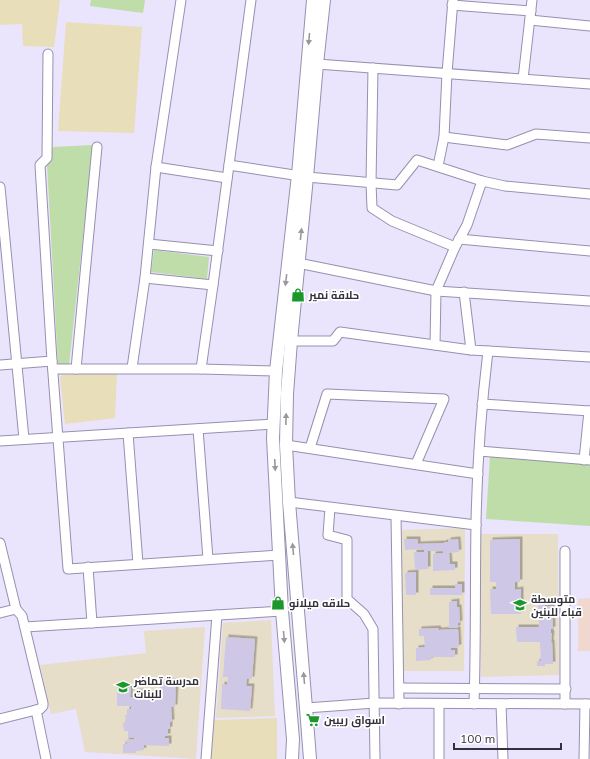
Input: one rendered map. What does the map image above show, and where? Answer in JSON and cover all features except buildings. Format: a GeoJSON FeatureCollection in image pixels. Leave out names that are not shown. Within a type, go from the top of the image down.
{"type":"FeatureCollection","features":[{"type":"Feature","properties":{"kind":"main road"},"geometry":{"type":"LineString","coordinates":[[310,759],[289,502],[286,444],[287,394],[298,263],[313,0]]}},
{"type":"Feature","properties":{"kind":"main road"},"geometry":{"type":"LineString","coordinates":[[292,759],[293,739],[282,611],[273,438],[276,371],[303,176],[324,0]]}},
{"type":"Feature","properties":{"kind":"street"},"geometry":{"type":"LineString","coordinates":[[132,368],[145,278],[156,167],[181,0]]}},
{"type":"Feature","properties":{"kind":"street"},"geometry":{"type":"LineString","coordinates":[[201,368],[251,0]]}},
{"type":"Feature","properties":{"kind":"street"},"geometry":{"type":"LineString","coordinates":[[523,79],[532,0]]}},
{"type":"Feature","properties":{"kind":"street"},"geometry":{"type":"LineString","coordinates":[[438,166],[444,137],[452,2],[531,11]]}},
{"type":"Feature","properties":{"kind":"street"},"geometry":{"type":"LineString","coordinates":[[530,20],[590,26]]}},
{"type":"Feature","properties":{"kind":"street"},"geometry":{"type":"LineString","coordinates":[[48,54],[47,158],[40,165],[68,569],[279,555]]}},
{"type":"Feature","properties":{"kind":"street"},"geometry":{"type":"LineString","coordinates":[[317,64],[590,84]]}},
{"type":"Feature","properties":{"kind":"street"},"geometry":{"type":"LineString","coordinates":[[373,68],[372,208],[392,221],[457,243],[590,251]]}},
{"type":"Feature","properties":{"kind":"street"},"geometry":{"type":"LineString","coordinates":[[444,137],[507,145],[536,134],[590,138]]}},
{"type":"Feature","properties":{"kind":"street"},"geometry":{"type":"LineString","coordinates":[[76,369],[97,146]]}},
{"type":"Feature","properties":{"kind":"street"},"geometry":{"type":"LineString","coordinates":[[229,165],[303,176],[397,185],[417,160],[482,181],[505,186],[590,194]]}},
{"type":"Feature","properties":{"kind":"street"},"geometry":{"type":"LineString","coordinates":[[156,167],[227,178]]}},
{"type":"Feature","properties":{"kind":"street"},"geometry":{"type":"LineString","coordinates":[[435,345],[436,291],[457,243],[467,225],[482,181]]}},
{"type":"Feature","properties":{"kind":"street"},"geometry":{"type":"LineString","coordinates":[[0,187],[24,439]]}},
{"type":"Feature","properties":{"kind":"street"},"geometry":{"type":"LineString","coordinates":[[149,244],[218,251]]}},
{"type":"Feature","properties":{"kind":"street"},"geometry":{"type":"LineString","coordinates":[[298,263],[436,291],[590,301]]}},
{"type":"Feature","properties":{"kind":"street"},"geometry":{"type":"LineString","coordinates":[[145,278],[213,285]]}},
{"type":"Feature","properties":{"kind":"street"},"geometry":{"type":"LineString","coordinates":[[464,292],[472,350]]}},
{"type":"Feature","properties":{"kind":"street"},"geometry":{"type":"LineString","coordinates":[[291,341],[333,341],[340,332],[472,350],[590,357]]}},
{"type":"Feature","properties":{"kind":"street"},"geometry":{"type":"LineString","coordinates":[[474,704],[478,474],[482,404],[488,351]]}},
{"type":"Feature","properties":{"kind":"street"},"geometry":{"type":"LineString","coordinates":[[0,365],[17,363],[53,365],[76,369],[201,368],[276,371]]}},
{"type":"Feature","properties":{"kind":"street"},"geometry":{"type":"LineString","coordinates":[[310,448],[327,394],[444,399],[416,464]]}},
{"type":"Feature","properties":{"kind":"street"},"geometry":{"type":"LineString","coordinates":[[479,451],[587,460],[590,411],[482,404]]}},
{"type":"Feature","properties":{"kind":"street"},"geometry":{"type":"LineString","coordinates":[[0,441],[274,424]]}},
{"type":"Feature","properties":{"kind":"street"},"geometry":{"type":"LineString","coordinates":[[198,429],[208,560]]}},
{"type":"Feature","properties":{"kind":"street"},"geometry":{"type":"LineString","coordinates":[[128,433],[138,564]]}},
{"type":"Feature","properties":{"kind":"street"},"geometry":{"type":"LineString","coordinates":[[286,444],[478,474]]}},
{"type":"Feature","properties":{"kind":"street"},"geometry":{"type":"LineString","coordinates":[[289,502],[476,525]]}},
{"type":"Feature","properties":{"kind":"street"},"geometry":{"type":"LineString","coordinates":[[330,508],[328,535],[347,540],[347,599],[364,614],[373,629],[375,759]]}},
{"type":"Feature","properties":{"kind":"street"},"geometry":{"type":"LineString","coordinates":[[396,516],[399,704]]}},
{"type":"Feature","properties":{"kind":"street"},"geometry":{"type":"LineString","coordinates":[[0,543],[16,609],[22,616],[25,627],[43,703],[43,706],[36,710],[0,719]]}},
{"type":"Feature","properties":{"kind":"street"},"geometry":{"type":"LineString","coordinates":[[565,550],[565,704]]}},
{"type":"Feature","properties":{"kind":"street"},"geometry":{"type":"LineString","coordinates":[[88,568],[92,623]]}},
{"type":"Feature","properties":{"kind":"street"},"geometry":{"type":"LineString","coordinates":[[0,613],[16,609]]}},
{"type":"Feature","properties":{"kind":"street"},"geometry":{"type":"LineString","coordinates":[[25,627],[282,611]]}},
{"type":"Feature","properties":{"kind":"street"},"geometry":{"type":"LineString","coordinates":[[206,759],[217,615]]}},
{"type":"Feature","properties":{"kind":"street"},"geometry":{"type":"LineString","coordinates":[[399,688],[566,689]]}},
{"type":"Feature","properties":{"kind":"street"},"geometry":{"type":"LineString","coordinates":[[306,708],[375,704],[588,704],[584,759]]}},
{"type":"Feature","properties":{"kind":"street"},"geometry":{"type":"LineString","coordinates":[[439,704],[439,759]]}},
{"type":"Feature","properties":{"kind":"street"},"geometry":{"type":"LineString","coordinates":[[501,704],[503,759]]}},
{"type":"Feature","properties":{"kind":"street"},"geometry":{"type":"LineString","coordinates":[[36,710],[45,759]]}},
{"type":"Feature","properties":{"kind":"shaded area"},"geometry":{"type":"Polygon","coordinates":[[[465,528],[464,671],[401,671],[399,530],[465,528]]]}},
{"type":"Feature","properties":{"kind":"shaded area","name":"متوسطة قباء للبنين"},"geometry":{"type":"Polygon","coordinates":[[[480,534],[558,534],[559,675],[481,677],[480,534]]]}},
{"type":"Feature","properties":{"kind":"shaded area"},"geometry":{"type":"Polygon","coordinates":[[[590,598],[590,651],[578,651],[578,599],[590,598]]]}},
{"type":"Feature","properties":{"kind":"shaded area"},"geometry":{"type":"Polygon","coordinates":[[[271,620],[275,716],[216,718],[223,623],[271,620]]]}},
{"type":"Feature","properties":{"kind":"shaded area","name":"مدرسة تماضر للبنات"},"geometry":{"type":"Polygon","coordinates":[[[205,627],[196,759],[85,752],[76,709],[51,714],[40,665],[146,653],[144,631],[205,627]]]}},
{"type":"Feature","properties":{"kind":"green space"},"geometry":{"type":"Polygon","coordinates":[[[91,0],[145,0],[143,13],[90,6],[91,0]]]}},
{"type":"Feature","properties":{"kind":"green space"},"geometry":{"type":"Polygon","coordinates":[[[93,145],[69,365],[58,365],[47,164],[53,147],[93,145]]]}},
{"type":"Feature","properties":{"kind":"green space"},"geometry":{"type":"Polygon","coordinates":[[[154,250],[209,257],[207,279],[151,272],[154,250]]]}},
{"type":"Feature","properties":{"kind":"green space"},"geometry":{"type":"Polygon","coordinates":[[[490,456],[590,463],[590,526],[486,519],[490,456]]]}},
{"type":"Feature","properties":{"kind":"sand"},"geometry":{"type":"Polygon","coordinates":[[[0,0],[60,0],[54,47],[23,46],[22,24],[0,25],[0,0]]]}},
{"type":"Feature","properties":{"kind":"sand"},"geometry":{"type":"Polygon","coordinates":[[[66,22],[142,27],[134,133],[58,131],[66,22]]]}},
{"type":"Feature","properties":{"kind":"sand"},"geometry":{"type":"Polygon","coordinates":[[[117,373],[115,418],[65,424],[60,377],[63,375],[117,373]]]}},
{"type":"Feature","properties":{"kind":"sand"},"geometry":{"type":"Polygon","coordinates":[[[277,718],[277,759],[211,759],[214,720],[277,718]]]}},
{"type":"Feature","properties":{"kind":"place","name":"حلاقة نمير"},"geometry":{"type":"Point","coordinates":[298,295]}},
{"type":"Feature","properties":{"kind":"place","name":"حلاقه ميلانو"},"geometry":{"type":"Point","coordinates":[278,603]}},
{"type":"Feature","properties":{"kind":"place","name":"متوسطة قباء للبنين"},"geometry":{"type":"Point","coordinates":[520,605]}},
{"type":"Feature","properties":{"kind":"place","name":"مدرسة تماضر للبنات"},"geometry":{"type":"Point","coordinates":[123,687]}},
{"type":"Feature","properties":{"kind":"place","name":"اسواق ريبين"},"geometry":{"type":"Point","coordinates":[313,720]}}]}
